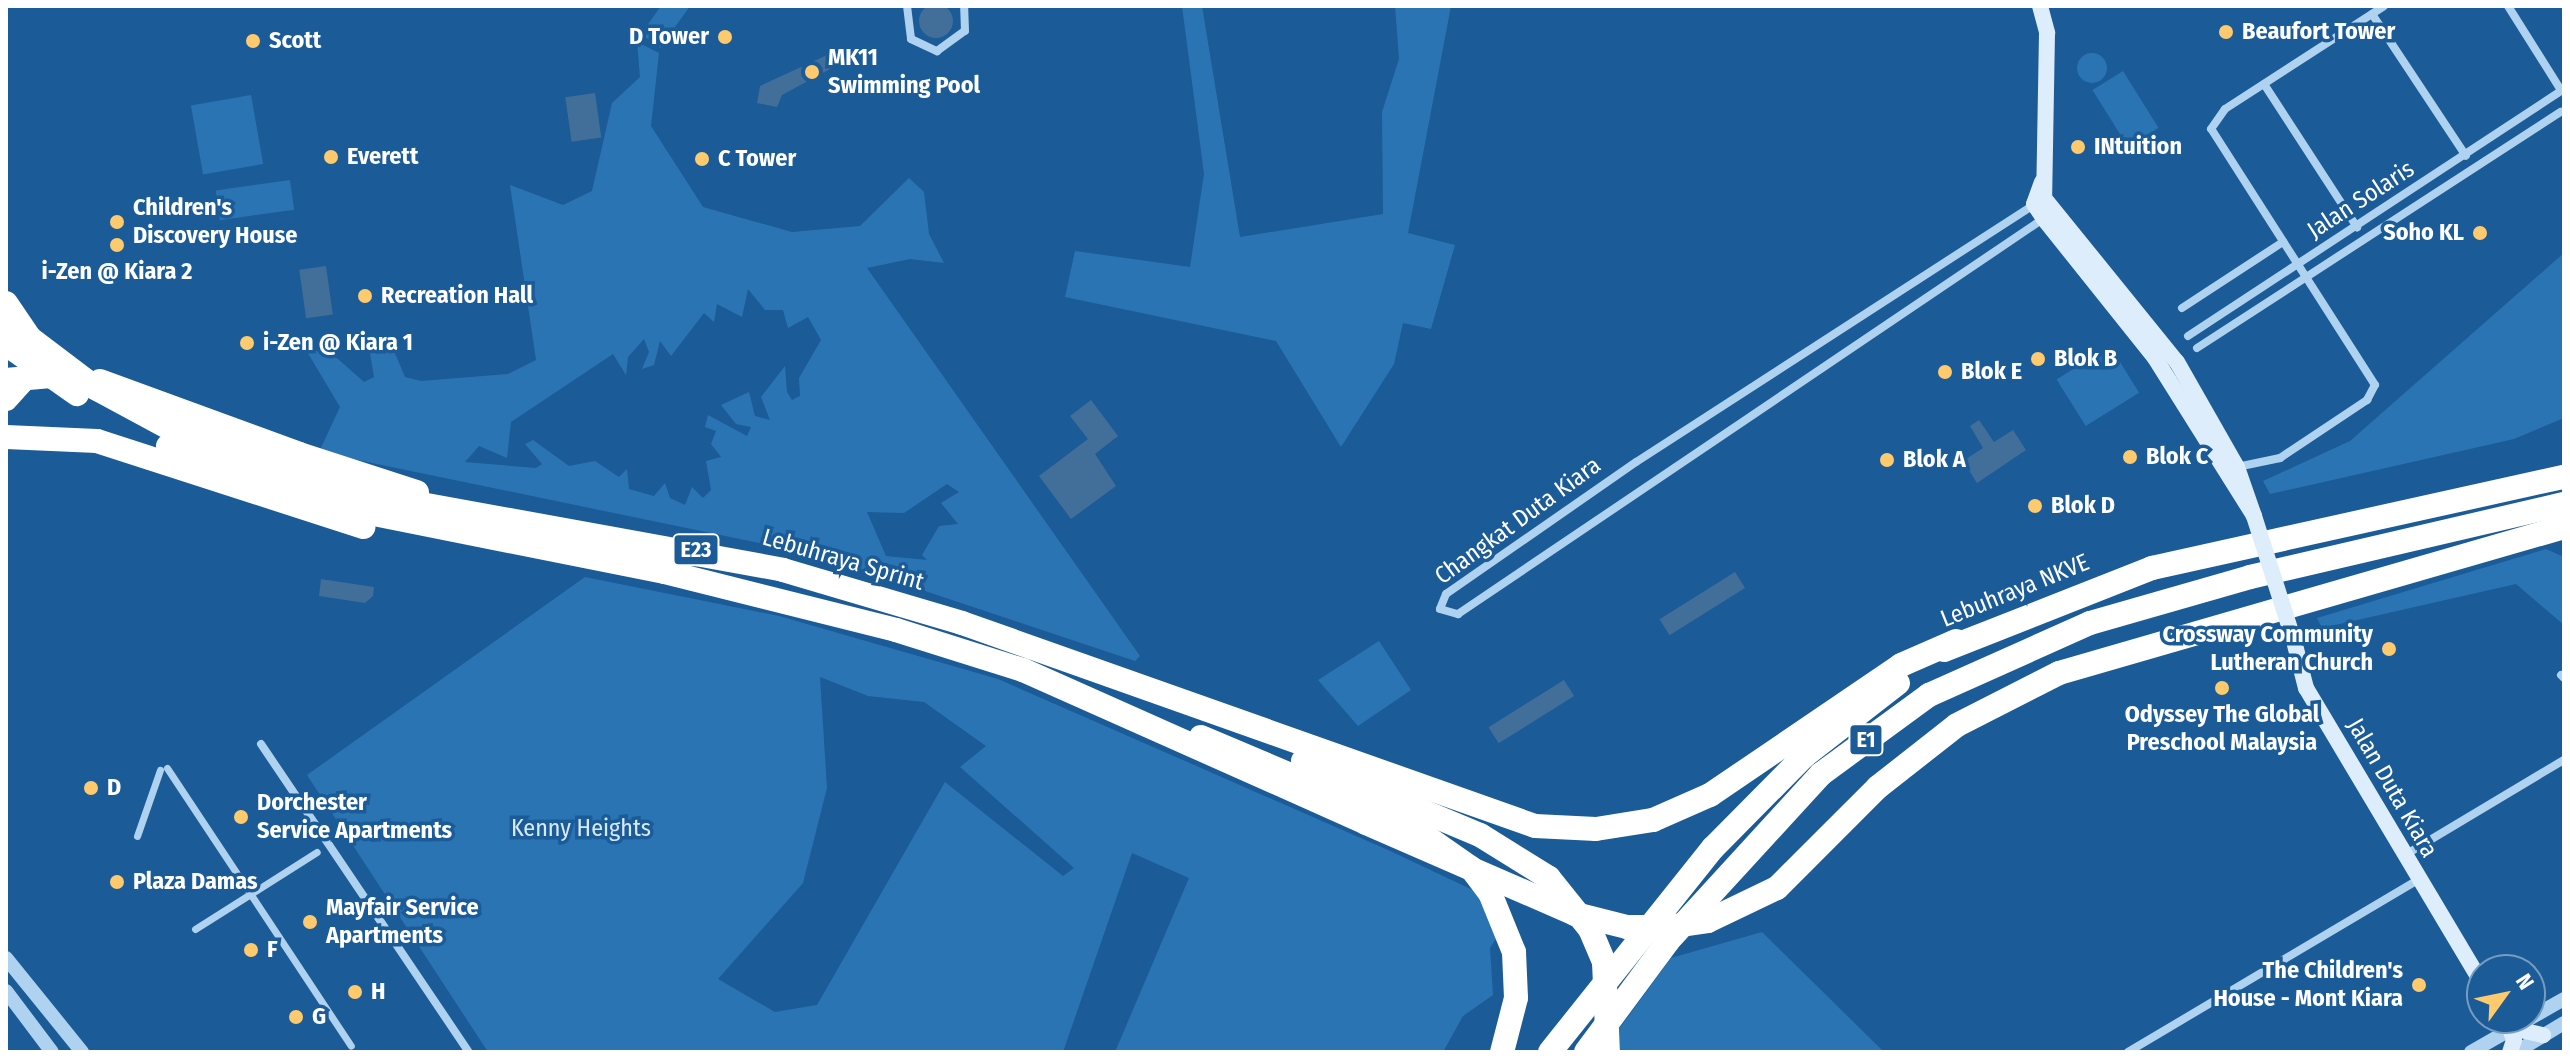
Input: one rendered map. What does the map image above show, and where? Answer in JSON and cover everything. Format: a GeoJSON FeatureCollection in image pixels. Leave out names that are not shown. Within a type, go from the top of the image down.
{"type":"FeatureCollection","features":[{"type":"Feature","properties":{"kind":"highway"},"geometry":{"type":"LineString","coordinates":[[6,399],[34,368],[38,350],[8,310]]}},
{"type":"Feature","properties":{"kind":"highway"},"geometry":{"type":"LineString","coordinates":[[8,310],[97,389],[177,432],[361,493],[457,506]]}},
{"type":"Feature","properties":{"kind":"highway"},"geometry":{"type":"LineString","coordinates":[[6,344],[171,447],[346,516]]}},
{"type":"Feature","properties":{"kind":"highway"},"geometry":{"type":"LineString","coordinates":[[6,380],[99,381],[299,454],[457,506]]}},
{"type":"Feature","properties":{"kind":"highway"},"geometry":{"type":"LineString","coordinates":[[6,437],[97,441],[346,516]]}},
{"type":"Feature","properties":{"kind":"highway","name":"Lebuhraya NKVE"},"geometry":{"type":"LineString","coordinates":[[1550,1052],[1713,848],[1794,766],[1956,641],[2152,568],[2564,477]]}},
{"type":"Feature","properties":{"kind":"highway","name":"E1"},"geometry":{"type":"LineString","coordinates":[[1586,1052],[1668,941],[1821,774],[1929,695],[2052,638],[2250,577],[2564,504]]}},
{"type":"Feature","properties":{"kind":"highway","name":"Lebuhraya Sprint"},"geometry":{"type":"LineString","coordinates":[[457,506],[783,570],[962,623],[1203,712]]}},
{"type":"Feature","properties":{"kind":"highway","name":"E23"},"geometry":{"type":"LineString","coordinates":[[346,516],[469,536],[779,597],[1023,670],[1100,702]]}},
{"type":"Feature","properties":{"kind":"highway"},"geometry":{"type":"LineString","coordinates":[[1100,702],[1229,767],[1575,914],[1627,927],[1668,927],[1708,921],[1777,888],[1878,787],[1957,725],[2059,673],[2564,527]]}},
{"type":"Feature","properties":{"kind":"highway"},"geometry":{"type":"LineString","coordinates":[[1203,712],[1254,723],[1535,826],[1596,829],[1653,820],[1710,795],[1841,701],[1956,641]]}},
{"type":"Feature","properties":{"kind":"highway"},"geometry":{"type":"LineString","coordinates":[[1100,702],[1411,826],[1471,868],[1490,893],[1514,952],[1516,998],[1502,1052]]}},
{"type":"Feature","properties":{"kind":"highway"},"geometry":{"type":"LineString","coordinates":[[1203,712],[1303,761],[1480,835],[1549,878],[1590,929],[1604,962],[1608,1052]]}},
{"type":"Feature","properties":{"kind":"main road"},"geometry":{"type":"LineString","coordinates":[[2040,6],[2047,33],[2044,203]]}},
{"type":"Feature","properties":{"kind":"main road","name":"Jalan Duta Kiara"},"geometry":{"type":"LineString","coordinates":[[2044,203],[2166,361],[2237,467],[2294,641],[2306,688],[2408,853],[2418,880],[2466,957]]}},
{"type":"Feature","properties":{"kind":"main road","name":"Jalan Duta Kiara"},"geometry":{"type":"LineString","coordinates":[[2166,361],[2254,516]]}},
{"type":"Feature","properties":{"kind":"street"},"geometry":{"type":"LineString","coordinates":[[907,6],[911,39],[937,51],[965,31],[964,6]]}},
{"type":"Feature","properties":{"kind":"street"},"geometry":{"type":"LineString","coordinates":[[2237,467],[2266,455],[2280,458],[2367,400],[2375,385],[2211,129],[2225,109],[2384,6]]}},
{"type":"Feature","properties":{"kind":"street"},"geometry":{"type":"LineString","coordinates":[[2508,6],[2560,92],[2563,112]]}},
{"type":"Feature","properties":{"kind":"street"},"geometry":{"type":"LineString","coordinates":[[2372,14],[2466,156]]}},
{"type":"Feature","properties":{"kind":"street"},"geometry":{"type":"LineString","coordinates":[[2264,84],[2357,227]]}},
{"type":"Feature","properties":{"kind":"street","name":"Jalan Solaris"},"geometry":{"type":"LineString","coordinates":[[2188,336],[2560,92]]}},
{"type":"Feature","properties":{"kind":"street","name":"Jalan Solaris"},"geometry":{"type":"LineString","coordinates":[[2197,348],[2563,112]]}},
{"type":"Feature","properties":{"kind":"street","name":"Changkat Duta Kiara"},"geometry":{"type":"LineString","coordinates":[[2044,203],[1458,614],[1440,609],[1446,594],[1645,456],[2044,203]]}},
{"type":"Feature","properties":{"kind":"street"},"geometry":{"type":"LineString","coordinates":[[2182,308],[2283,242]]}},
{"type":"Feature","properties":{"kind":"street"},"geometry":{"type":"LineString","coordinates":[[261,744],[469,1052]]}},
{"type":"Feature","properties":{"kind":"street"},"geometry":{"type":"LineString","coordinates":[[2408,853],[2564,760]]}},
{"type":"Feature","properties":{"kind":"street"},"geometry":{"type":"LineString","coordinates":[[137,836],[163,769],[351,1046]]}},
{"type":"Feature","properties":{"kind":"street"},"geometry":{"type":"LineString","coordinates":[[195,929],[317,852]]}},
{"type":"Feature","properties":{"kind":"street"},"geometry":{"type":"LineString","coordinates":[[2128,1052],[2418,880]]}},
{"type":"Feature","properties":{"kind":"street"},"geometry":{"type":"LineString","coordinates":[[6,958],[82,1052]]}},
{"type":"Feature","properties":{"kind":"street"},"geometry":{"type":"LineString","coordinates":[[6,991],[52,1052]]}},
{"type":"Feature","properties":{"kind":"street"},"geometry":{"type":"LineString","coordinates":[[2516,1052],[2564,1023]]}},
{"type":"Feature","properties":{"kind":"street"},"geometry":{"type":"LineString","coordinates":[[2471,1052],[2495,1034]]}},
{"type":"Feature","properties":{"kind":"green space"},"geometry":{"type":"Polygon","coordinates":[[[661,6],[690,6],[660,48],[641,34],[661,6]]]}},
{"type":"Feature","properties":{"kind":"green space"},"geometry":{"type":"Polygon","coordinates":[[[1182,6],[1202,6],[1240,237],[1383,214],[1382,112],[1399,59],[1395,6],[1451,6],[1408,233],[1455,245],[1431,329],[1403,323],[1394,364],[1341,447],[1276,341],[1065,297],[1075,251],[1190,267],[1204,174],[1182,6]]]}},
{"type":"Feature","properties":{"kind":"green space"},"geometry":{"type":"Polygon","coordinates":[[[637,42],[659,53],[651,126],[703,207],[792,232],[860,226],[909,178],[924,192],[929,234],[944,263],[910,259],[867,268],[1140,656],[1135,661],[817,555],[319,452],[340,407],[306,350],[330,352],[364,382],[374,377],[370,353],[394,351],[405,377],[421,381],[508,374],[536,360],[510,185],[563,205],[592,191],[612,103],[640,77],[637,42]],[[748,289],[742,317],[717,304],[714,322],[704,313],[671,356],[660,341],[654,365],[642,369],[649,352],[644,339],[628,357],[626,375],[613,354],[511,422],[507,458],[479,446],[465,462],[536,468],[542,464],[525,444],[533,440],[569,466],[595,461],[619,477],[627,469],[629,489],[654,496],[665,483],[670,498],[685,505],[692,487],[703,498],[711,490],[706,461],[721,457],[711,444],[716,431],[705,427],[708,415],[747,436],[751,427],[736,424],[721,405],[749,392],[755,416],[770,420],[761,397],[785,366],[787,392],[792,400],[800,396],[799,378],[821,340],[808,317],[788,328],[783,310],[765,310],[748,289]],[[947,484],[904,513],[867,512],[886,556],[927,560],[922,555],[939,526],[958,524],[941,503],[959,492],[947,484]]]}},
{"type":"Feature","properties":{"kind":"green space"},"geometry":{"type":"Polygon","coordinates":[[[2092,53],[2103,57],[2107,68],[2103,79],[2092,83],[2081,79],[2077,68],[2081,57],[2092,53]]]}},
{"type":"Feature","properties":{"kind":"green space"},"geometry":{"type":"Polygon","coordinates":[[[2123,71],[2159,128],[2128,147],[2092,90],[2123,71]]]}},
{"type":"Feature","properties":{"kind":"green space"},"geometry":{"type":"Polygon","coordinates":[[[251,95],[263,164],[203,175],[191,106],[251,95]]]}},
{"type":"Feature","properties":{"kind":"green space"},"geometry":{"type":"Polygon","coordinates":[[[290,180],[294,210],[220,220],[216,190],[290,180]]]}},
{"type":"Feature","properties":{"kind":"green space"},"geometry":{"type":"Polygon","coordinates":[[[2564,253],[2564,418],[2514,439],[2270,494],[2263,481],[2350,441],[2564,253]]]}},
{"type":"Feature","properties":{"kind":"green space"},"geometry":{"type":"Polygon","coordinates":[[[2110,346],[2139,393],[2086,426],[2057,379],[2110,346]]]}},
{"type":"Feature","properties":{"kind":"green space"},"geometry":{"type":"Polygon","coordinates":[[[2546,549],[2564,557],[2564,625],[2516,584],[2322,628],[2317,618],[2546,549]]]}},
{"type":"Feature","properties":{"kind":"green space","name":"Kenny Heights"},"geometry":{"type":"Polygon","coordinates":[[[585,577],[779,616],[998,679],[1388,850],[1477,892],[1497,937],[1490,948],[1493,995],[1463,1016],[1443,1052],[1115,1052],[1189,878],[1132,853],[1063,1052],[488,1052],[307,775],[585,577]],[[820,677],[827,788],[803,883],[718,979],[775,1012],[817,1005],[945,782],[1063,876],[1074,868],[960,767],[986,746],[924,702],[868,696],[820,677]]]}},
{"type":"Feature","properties":{"kind":"green space"},"geometry":{"type":"Polygon","coordinates":[[[1379,641],[1411,690],[1358,726],[1318,680],[1379,641]]]}},
{"type":"Feature","properties":{"kind":"green space"},"geometry":{"type":"Polygon","coordinates":[[[1762,932],[1884,1052],[1617,1052],[1619,1029],[1671,958],[1762,932]]]}},
{"type":"Feature","properties":{"kind":"shaded area"},"geometry":{"type":"Polygon","coordinates":[[[936,4],[948,9],[953,21],[948,33],[936,38],[924,33],[919,21],[924,9],[936,4]]]}},
{"type":"Feature","properties":{"kind":"shaded area","name":"MK11 Swimming Pool"},"geometry":{"type":"Polygon","coordinates":[[[838,50],[845,61],[782,95],[777,107],[757,103],[760,86],[838,50]]]}},
{"type":"Feature","properties":{"kind":"shaded area"},"geometry":{"type":"Polygon","coordinates":[[[595,93],[601,138],[572,142],[565,97],[595,93]]]}},
{"type":"Feature","properties":{"kind":"shaded area"},"geometry":{"type":"Polygon","coordinates":[[[326,266],[333,315],[306,318],[299,270],[326,266]]]}},
{"type":"Feature","properties":{"kind":"shaded area"},"geometry":{"type":"Polygon","coordinates":[[[1091,400],[1118,436],[1095,454],[1116,486],[1071,519],[1039,476],[1088,439],[1070,416],[1091,400]]]}},
{"type":"Feature","properties":{"kind":"shaded area"},"geometry":{"type":"Polygon","coordinates":[[[1979,420],[1994,442],[2013,430],[2026,450],[1977,483],[1963,461],[1983,448],[1970,426],[1979,420]]]}},
{"type":"Feature","properties":{"kind":"shaded area"},"geometry":{"type":"Polygon","coordinates":[[[1735,572],[1745,588],[1670,635],[1660,619],[1735,572]]]}},
{"type":"Feature","properties":{"kind":"shaded area"},"geometry":{"type":"Polygon","coordinates":[[[321,579],[374,587],[373,596],[365,603],[319,596],[321,579]]]}},
{"type":"Feature","properties":{"kind":"shaded area"},"geometry":{"type":"Polygon","coordinates":[[[1564,680],[1574,696],[1499,743],[1489,727],[1564,680]]]}},
{"type":"Feature","properties":{"kind":"place","name":"Beaufort Tower"},"geometry":{"type":"Point","coordinates":[2226,32]}},
{"type":"Feature","properties":{"kind":"place","name":"D Tower"},"geometry":{"type":"Point","coordinates":[725,37]}},
{"type":"Feature","properties":{"kind":"place","name":"Scott"},"geometry":{"type":"Point","coordinates":[253,41]}},
{"type":"Feature","properties":{"kind":"place","name":"MK11 Swimming Pool"},"geometry":{"type":"Point","coordinates":[812,72]}},
{"type":"Feature","properties":{"kind":"place","name":"INtuition"},"geometry":{"type":"Point","coordinates":[2078,147]}},
{"type":"Feature","properties":{"kind":"place","name":"Everett"},"geometry":{"type":"Point","coordinates":[331,157]}},
{"type":"Feature","properties":{"kind":"place","name":"C Tower"},"geometry":{"type":"Point","coordinates":[702,159]}},
{"type":"Feature","properties":{"kind":"place","name":"Children's Discovery House"},"geometry":{"type":"Point","coordinates":[117,222]}},
{"type":"Feature","properties":{"kind":"place","name":"Soho KL"},"geometry":{"type":"Point","coordinates":[2480,233]}},
{"type":"Feature","properties":{"kind":"place","name":"i-Zen @ Kiara 2"},"geometry":{"type":"Point","coordinates":[117,245]}},
{"type":"Feature","properties":{"kind":"place","name":"Recreation Hall"},"geometry":{"type":"Point","coordinates":[365,296]}},
{"type":"Feature","properties":{"kind":"place","name":"i-Zen @ Kiara 1"},"geometry":{"type":"Point","coordinates":[247,343]}},
{"type":"Feature","properties":{"kind":"place","name":"Blok B"},"geometry":{"type":"Point","coordinates":[2038,359]}},
{"type":"Feature","properties":{"kind":"place","name":"Blok E"},"geometry":{"type":"Point","coordinates":[1945,372]}},
{"type":"Feature","properties":{"kind":"place","name":"Blok C"},"geometry":{"type":"Point","coordinates":[2130,457]}},
{"type":"Feature","properties":{"kind":"place","name":"Blok A"},"geometry":{"type":"Point","coordinates":[1887,460]}},
{"type":"Feature","properties":{"kind":"place","name":"Blok D"},"geometry":{"type":"Point","coordinates":[2035,506]}},
{"type":"Feature","properties":{"kind":"place","name":"Crossway Community Lutheran Church"},"geometry":{"type":"Point","coordinates":[2389,649]}},
{"type":"Feature","properties":{"kind":"place","name":"Odyssey The Global Preschool Malaysia"},"geometry":{"type":"Point","coordinates":[2222,688]}},
{"type":"Feature","properties":{"kind":"place","name":"D"},"geometry":{"type":"Point","coordinates":[91,788]}},
{"type":"Feature","properties":{"kind":"place","name":"Dorchester Service Apartments"},"geometry":{"type":"Point","coordinates":[241,817]}},
{"type":"Feature","properties":{"kind":"place","name":"Plaza Damas"},"geometry":{"type":"Point","coordinates":[117,882]}},
{"type":"Feature","properties":{"kind":"place","name":"Mayfair Service Apartments"},"geometry":{"type":"Point","coordinates":[310,922]}},
{"type":"Feature","properties":{"kind":"place","name":"F"},"geometry":{"type":"Point","coordinates":[251,950]}},
{"type":"Feature","properties":{"kind":"place","name":"The Children's House - Mont Kiara"},"geometry":{"type":"Point","coordinates":[2419,985]}},
{"type":"Feature","properties":{"kind":"place","name":"H"},"geometry":{"type":"Point","coordinates":[355,992]}},
{"type":"Feature","properties":{"kind":"place","name":"G"},"geometry":{"type":"Point","coordinates":[296,1017]}}]}
